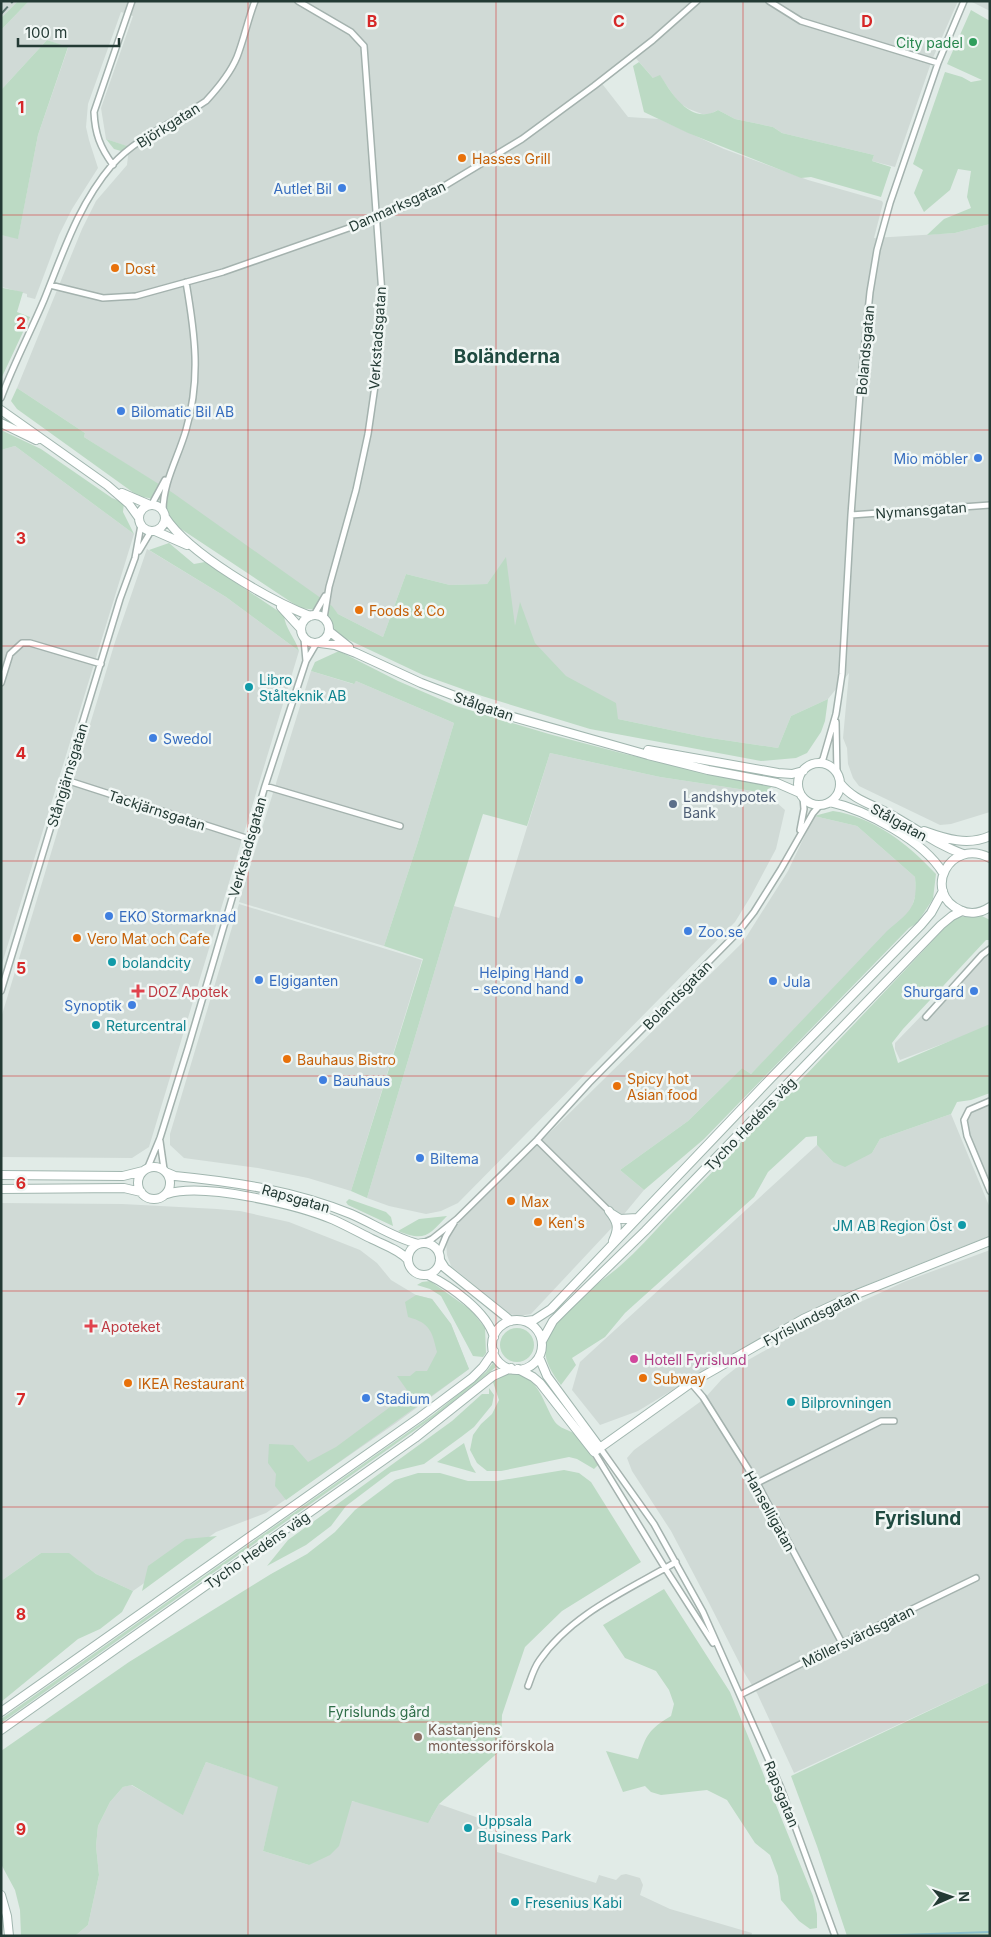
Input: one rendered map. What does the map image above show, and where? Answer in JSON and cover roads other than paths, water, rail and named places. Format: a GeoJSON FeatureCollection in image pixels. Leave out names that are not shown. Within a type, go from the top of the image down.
{"type":"FeatureCollection","features":[{"type":"Feature","properties":{"kind":"main road"},"geometry":{"type":"LineString","coordinates":[[1,410],[107,485],[130,504],[140,522],[153,531],[200,552]]}},
{"type":"Feature","properties":{"kind":"main road"},"geometry":{"type":"LineString","coordinates":[[1,423],[79,465]]}},
{"type":"Feature","properties":{"kind":"main road"},"geometry":{"type":"LineString","coordinates":[[107,485],[132,499],[151,505],[164,514],[173,529],[200,552],[274,601],[290,615],[301,629],[304,639],[318,643],[327,637],[329,631],[324,618],[312,616],[274,601]]}},
{"type":"Feature","properties":{"kind":"main road"},"geometry":{"type":"LineString","coordinates":[[140,522],[142,510],[151,505]]}},
{"type":"Feature","properties":{"kind":"main road"},"geometry":{"type":"LineString","coordinates":[[153,531],[162,526],[164,514]]}},
{"type":"Feature","properties":{"kind":"main road"},"geometry":{"type":"LineString","coordinates":[[301,629],[302,624],[312,616]]}},
{"type":"Feature","properties":{"kind":"main road","name":"Stålgatan"},"geometry":{"type":"LineString","coordinates":[[329,631],[356,653]]}},
{"type":"Feature","properties":{"kind":"main road","name":"Stålgatan"},"geometry":{"type":"LineString","coordinates":[[318,643],[335,645],[356,653],[472,704],[699,768],[777,783],[801,795]]}},
{"type":"Feature","properties":{"kind":"main road","name":"Stålgatan"},"geometry":{"type":"LineString","coordinates":[[616,746],[778,773],[792,774],[803,771]]}},
{"type":"Feature","properties":{"kind":"main road"},"geometry":{"type":"LineString","coordinates":[[819,763],[828,766],[837,774],[840,783],[837,794],[830,802],[820,805],[812,804],[801,795],[798,782],[803,771],[808,766],[819,763]]}},
{"type":"Feature","properties":{"kind":"main road","name":"Stålgatan"},"geometry":{"type":"LineString","coordinates":[[840,783],[852,796],[911,827],[943,847],[963,854]]}},
{"type":"Feature","properties":{"kind":"main road","name":"Stålgatan"},"geometry":{"type":"LineString","coordinates":[[830,802],[867,815],[899,833],[939,866],[943,873]]}},
{"type":"Feature","properties":{"kind":"main road"},"geometry":{"type":"LineString","coordinates":[[911,827],[951,841],[974,840],[990,836]]}},
{"type":"Feature","properties":{"kind":"main road"},"geometry":{"type":"LineString","coordinates":[[987,855],[973,852],[954,858],[943,873],[943,890],[947,900],[954,907],[962,911],[990,915]]}},
{"type":"Feature","properties":{"kind":"main road","name":"Tycho Hedéns väg"},"geometry":{"type":"LineString","coordinates":[[526,1321],[534,1320],[551,1309],[921,925],[931,913],[943,890]]}},
{"type":"Feature","properties":{"kind":"main road"},"geometry":{"type":"LineString","coordinates":[[978,912],[990,907]]}},
{"type":"Feature","properties":{"kind":"main road","name":"Tycho Hedéns väg"},"geometry":{"type":"LineString","coordinates":[[542,1341],[553,1321],[645,1232],[941,925],[962,911]]}},
{"type":"Feature","properties":{"kind":"main road"},"geometry":{"type":"LineString","coordinates":[[1,1175],[123,1176],[154,1166],[166,1171],[171,1180],[170,1187],[162,1198],[151,1199],[141,1192],[124,1188],[1,1189]]}},
{"type":"Feature","properties":{"kind":"main road"},"geometry":{"type":"LineString","coordinates":[[141,1192],[138,1183],[145,1169]]}},
{"type":"Feature","properties":{"kind":"main road","name":"Rapsgatan"},"geometry":{"type":"LineString","coordinates":[[166,1171],[175,1176],[269,1188],[308,1199],[352,1215],[405,1241],[421,1244]]}},
{"type":"Feature","properties":{"kind":"main road","name":"Rapsgatan"},"geometry":{"type":"LineString","coordinates":[[166,1194],[184,1190],[202,1190],[271,1201],[334,1220],[384,1244],[408,1260]]}},
{"type":"Feature","properties":{"kind":"main road"},"geometry":{"type":"LineString","coordinates":[[609,1211],[620,1219],[637,1218]]}},
{"type":"Feature","properties":{"kind":"main road"},"geometry":{"type":"LineString","coordinates":[[609,1211],[615,1219],[617,1226],[617,1231],[610,1246]]}},
{"type":"Feature","properties":{"kind":"main road","name":"Fyrislundsgatan"},"geometry":{"type":"LineString","coordinates":[[597,1450],[691,1383],[803,1319],[857,1294],[990,1241]]}},
{"type":"Feature","properties":{"kind":"main road"},"geometry":{"type":"LineString","coordinates":[[428,1275],[440,1281],[477,1310],[492,1328],[494,1351],[497,1359],[514,1369],[526,1368],[534,1363],[539,1356],[542,1341],[537,1329],[526,1321],[511,1320],[445,1268],[439,1256],[434,1247],[421,1244],[412,1248],[408,1254],[410,1268],[422,1276],[428,1275],[434,1272],[439,1256]]}},
{"type":"Feature","properties":{"kind":"main road"},"geometry":{"type":"LineString","coordinates":[[494,1337],[498,1330],[511,1320]]}},
{"type":"Feature","properties":{"kind":"main road","name":"Tycho Hedéns väg"},"geometry":{"type":"LineString","coordinates":[[1,1712],[420,1417],[478,1372],[494,1351]]}},
{"type":"Feature","properties":{"kind":"main road","name":"Rapsgatan"},"geometry":{"type":"LineString","coordinates":[[539,1356],[547,1376],[597,1450]]}},
{"type":"Feature","properties":{"kind":"main road","name":"Tycho Hedéns väg"},"geometry":{"type":"LineString","coordinates":[[1,1730],[416,1438],[493,1376],[514,1369]]}},
{"type":"Feature","properties":{"kind":"main road","name":"Rapsgatan"},"geometry":{"type":"LineString","coordinates":[[514,1369],[533,1376],[597,1450]]}},
{"type":"Feature","properties":{"kind":"main road"},"geometry":{"type":"LineString","coordinates":[[1,1896],[7,1916],[9,1936]]}},
{"type":"Feature","properties":{"kind":"main road"},"geometry":{"type":"LineString","coordinates":[[1,1915],[4,1936]]}},
{"type":"Feature","properties":{"kind":"street"},"geometry":{"type":"LineString","coordinates":[[112,165],[101,148],[95,127],[94,112],[132,1]]}},
{"type":"Feature","properties":{"kind":"street","name":"Björkgatan"},"geometry":{"type":"LineString","coordinates":[[1,398],[75,222],[85,204],[112,165],[131,148],[192,111],[211,96],[228,75],[237,56],[255,1]]}},
{"type":"Feature","properties":{"kind":"street","name":"Verkstadsgatan"},"geometry":{"type":"LineString","coordinates":[[298,1],[351,32],[364,46],[376,219],[381,263],[382,308],[376,379],[368,434],[356,490],[329,587],[324,618]]}},
{"type":"Feature","properties":{"kind":"street","name":"Danmarksgatan"},"geometry":{"type":"LineString","coordinates":[[50,285],[102,298],[136,296],[222,272],[376,219],[426,197],[522,139],[648,44],[697,1]]}},
{"type":"Feature","properties":{"kind":"street"},"geometry":{"type":"LineString","coordinates":[[769,1],[801,21],[938,63]]}},
{"type":"Feature","properties":{"kind":"street","name":"Bolandsgatan"},"geometry":{"type":"LineString","coordinates":[[819,763],[823,759],[836,714],[842,674],[851,515],[866,326],[877,250],[890,203],[938,63],[964,1]]}},
{"type":"Feature","properties":{"kind":"street"},"geometry":{"type":"LineString","coordinates":[[164,514],[164,494],[186,430],[194,386],[195,334],[186,282]]}},
{"type":"Feature","properties":{"kind":"street"},"geometry":{"type":"LineString","coordinates":[[151,505],[172,469]]}},
{"type":"Feature","properties":{"kind":"street","name":"Nymansgatan"},"geometry":{"type":"LineString","coordinates":[[851,515],[990,505]]}},
{"type":"Feature","properties":{"kind":"street","name":"Stångjärnsgatan"},"geometry":{"type":"LineString","coordinates":[[1,992],[120,599],[135,558],[140,522]]}},
{"type":"Feature","properties":{"kind":"street","name":"Stångjärnsgatan"},"geometry":{"type":"LineString","coordinates":[[135,558],[153,531]]}},
{"type":"Feature","properties":{"kind":"street","name":"Verkstadsgatan"},"geometry":{"type":"LineString","coordinates":[[312,616],[329,587]]}},
{"type":"Feature","properties":{"kind":"street","name":"Verkstadsgatan"},"geometry":{"type":"LineString","coordinates":[[304,639],[306,661]]}},
{"type":"Feature","properties":{"kind":"street"},"geometry":{"type":"LineString","coordinates":[[1,683],[10,654],[22,643],[30,643],[101,664]]}},
{"type":"Feature","properties":{"kind":"street","name":"Verkstadsgatan"},"geometry":{"type":"LineString","coordinates":[[145,1169],[160,1138],[265,786],[306,661],[318,643]]}},
{"type":"Feature","properties":{"kind":"street","name":"Bolandsgatan"},"geometry":{"type":"LineString","coordinates":[[836,714],[837,774]]}},
{"type":"Feature","properties":{"kind":"street","name":"Tackjärnsgatan"},"geometry":{"type":"LineString","coordinates":[[66,780],[249,839]]}},
{"type":"Feature","properties":{"kind":"street","name":"Verkstadsgatan"},"geometry":{"type":"LineString","coordinates":[[265,786],[400,826]]}},
{"type":"Feature","properties":{"kind":"street","name":"Bolandsgatan"},"geometry":{"type":"LineString","coordinates":[[799,835],[804,809],[801,795]]}},
{"type":"Feature","properties":{"kind":"street","name":"Bolandsgatan"},"geometry":{"type":"LineString","coordinates":[[421,1244],[432,1239],[457,1219],[537,1140],[589,1083],[739,931],[763,898],[812,813],[820,805]]}},
{"type":"Feature","properties":{"kind":"street"},"geometry":{"type":"LineString","coordinates":[[926,1016],[982,955],[990,949]]}},
{"type":"Feature","properties":{"kind":"street"},"geometry":{"type":"LineString","coordinates":[[990,1101],[969,1110],[964,1120],[967,1136],[990,1191]]}},
{"type":"Feature","properties":{"kind":"street","name":"Verkstadsgatan"},"geometry":{"type":"LineString","coordinates":[[160,1138],[166,1171]]}},
{"type":"Feature","properties":{"kind":"street"},"geometry":{"type":"LineString","coordinates":[[537,1140],[609,1211]]}},
{"type":"Feature","properties":{"kind":"street","name":"Bolandsgatan"},"geometry":{"type":"LineString","coordinates":[[439,1256],[446,1236],[457,1219]]}},
{"type":"Feature","properties":{"kind":"street","name":"Hanselligatan"},"geometry":{"type":"LineString","coordinates":[[691,1383],[703,1397],[756,1483],[842,1643]]}},
{"type":"Feature","properties":{"kind":"street"},"geometry":{"type":"LineString","coordinates":[[756,1483],[881,1421],[894,1421]]}},
{"type":"Feature","properties":{"kind":"street","name":"Rapsgatan"},"geometry":{"type":"LineString","coordinates":[[597,1450],[654,1524],[703,1612],[799,1835],[835,1936]]}},
{"type":"Feature","properties":{"kind":"street","name":"Rapsgatan"},"geometry":{"type":"LineString","coordinates":[[597,1450],[665,1568],[721,1656]]}},
{"type":"Feature","properties":{"kind":"street"},"geometry":{"type":"LineString","coordinates":[[528,1686],[538,1663],[564,1631],[602,1605],[676,1562]]}},
{"type":"Feature","properties":{"kind":"street","name":"Möllersvärdsgatan"},"geometry":{"type":"LineString","coordinates":[[740,1695],[976,1578]]}},
{"type":"Feature","properties":{"kind":"waterway"},"geometry":{"type":"LineString","coordinates":[[871,1936],[990,1932]]}},
{"type":"Feature","properties":{"kind":"railway"},"geometry":{"type":"LineString","coordinates":[[1,14],[13,1]]}},
{"type":"Feature","properties":{"kind":"place","name":"City padel"},"geometry":{"type":"Point","coordinates":[973,42]}},
{"type":"Feature","properties":{"kind":"place","name":"Hasses Grill"},"geometry":{"type":"Point","coordinates":[462,158]}},
{"type":"Feature","properties":{"kind":"place","name":"Autlet Bil"},"geometry":{"type":"Point","coordinates":[342,188]}},
{"type":"Feature","properties":{"kind":"place","name":"Dost"},"geometry":{"type":"Point","coordinates":[115,268]}},
{"type":"Feature","properties":{"kind":"place","name":"Bilomatic Bil AB"},"geometry":{"type":"Point","coordinates":[121,411]}},
{"type":"Feature","properties":{"kind":"place","name":"Mio möbler"},"geometry":{"type":"Point","coordinates":[978,458]}},
{"type":"Feature","properties":{"kind":"place","name":"Foods & Co"},"geometry":{"type":"Point","coordinates":[359,610]}},
{"type":"Feature","properties":{"kind":"place","name":"Libro Stålteknik AB"},"geometry":{"type":"Point","coordinates":[249,687]}},
{"type":"Feature","properties":{"kind":"place","name":"Swedol"},"geometry":{"type":"Point","coordinates":[153,738]}},
{"type":"Feature","properties":{"kind":"place","name":"Landshypotek Bank"},"geometry":{"type":"Point","coordinates":[673,804]}},
{"type":"Feature","properties":{"kind":"place","name":"EKO Stormarknad"},"geometry":{"type":"Point","coordinates":[109,916]}},
{"type":"Feature","properties":{"kind":"place","name":"Zoo.se"},"geometry":{"type":"Point","coordinates":[688,931]}},
{"type":"Feature","properties":{"kind":"place","name":"Vero Mat och Cafe"},"geometry":{"type":"Point","coordinates":[77,938]}},
{"type":"Feature","properties":{"kind":"place","name":"bolandcity"},"geometry":{"type":"Point","coordinates":[112,962]}},
{"type":"Feature","properties":{"kind":"place","name":"Elgiganten"},"geometry":{"type":"Point","coordinates":[259,980]}},
{"type":"Feature","properties":{"kind":"place","name":"Helping Hand - second hand"},"geometry":{"type":"Point","coordinates":[579,980]}},
{"type":"Feature","properties":{"kind":"place","name":"Jula"},"geometry":{"type":"Point","coordinates":[773,981]}},
{"type":"Feature","properties":{"kind":"place","name":"DOZ Apotek"},"geometry":{"type":"Point","coordinates":[138,991]}},
{"type":"Feature","properties":{"kind":"place","name":"Shurgard"},"geometry":{"type":"Point","coordinates":[974,991]}},
{"type":"Feature","properties":{"kind":"place","name":"Synoptik"},"geometry":{"type":"Point","coordinates":[132,1005]}},
{"type":"Feature","properties":{"kind":"place","name":"Returcentral"},"geometry":{"type":"Point","coordinates":[96,1025]}},
{"type":"Feature","properties":{"kind":"place","name":"Bauhaus Bistro"},"geometry":{"type":"Point","coordinates":[287,1059]}},
{"type":"Feature","properties":{"kind":"place","name":"Bauhaus"},"geometry":{"type":"Point","coordinates":[323,1080]}},
{"type":"Feature","properties":{"kind":"place","name":"Spicy hot Asian food"},"geometry":{"type":"Point","coordinates":[617,1086]}},
{"type":"Feature","properties":{"kind":"place","name":"Biltema"},"geometry":{"type":"Point","coordinates":[420,1158]}},
{"type":"Feature","properties":{"kind":"place","name":"Max"},"geometry":{"type":"Point","coordinates":[511,1201]}},
{"type":"Feature","properties":{"kind":"place","name":"Ken's"},"geometry":{"type":"Point","coordinates":[538,1222]}},
{"type":"Feature","properties":{"kind":"place","name":"JM AB Region Öst"},"geometry":{"type":"Point","coordinates":[962,1225]}},
{"type":"Feature","properties":{"kind":"place","name":"Apoteket"},"geometry":{"type":"Point","coordinates":[91,1326]}},
{"type":"Feature","properties":{"kind":"place","name":"Hotell Fyrislund"},"geometry":{"type":"Point","coordinates":[634,1359]}},
{"type":"Feature","properties":{"kind":"place","name":"Subway"},"geometry":{"type":"Point","coordinates":[643,1378]}},
{"type":"Feature","properties":{"kind":"place","name":"IKEA Restaurant"},"geometry":{"type":"Point","coordinates":[128,1383]}},
{"type":"Feature","properties":{"kind":"place","name":"Stadium"},"geometry":{"type":"Point","coordinates":[366,1398]}},
{"type":"Feature","properties":{"kind":"place","name":"Bilprovningen"},"geometry":{"type":"Point","coordinates":[791,1402]}},
{"type":"Feature","properties":{"kind":"place","name":"Kastanjens montessoriförskola"},"geometry":{"type":"Point","coordinates":[418,1737]}},
{"type":"Feature","properties":{"kind":"place","name":"Uppsala Business Park"},"geometry":{"type":"Point","coordinates":[468,1828]}},
{"type":"Feature","properties":{"kind":"place","name":"Fresenius Kabi"},"geometry":{"type":"Point","coordinates":[515,1902]}},
{"type":"Feature","properties":{"kind":"district","name":"Boländerna"},"geometry":{"type":"Point","coordinates":[507,356]}},
{"type":"Feature","properties":{"kind":"district","name":"Fyrislund"},"geometry":{"type":"Point","coordinates":[918,1518]}},
{"type":"Feature","properties":{"kind":"park label","name":"Fyrislunds gård"},"geometry":{"type":"Point","coordinates":[379,1711]}}]}
